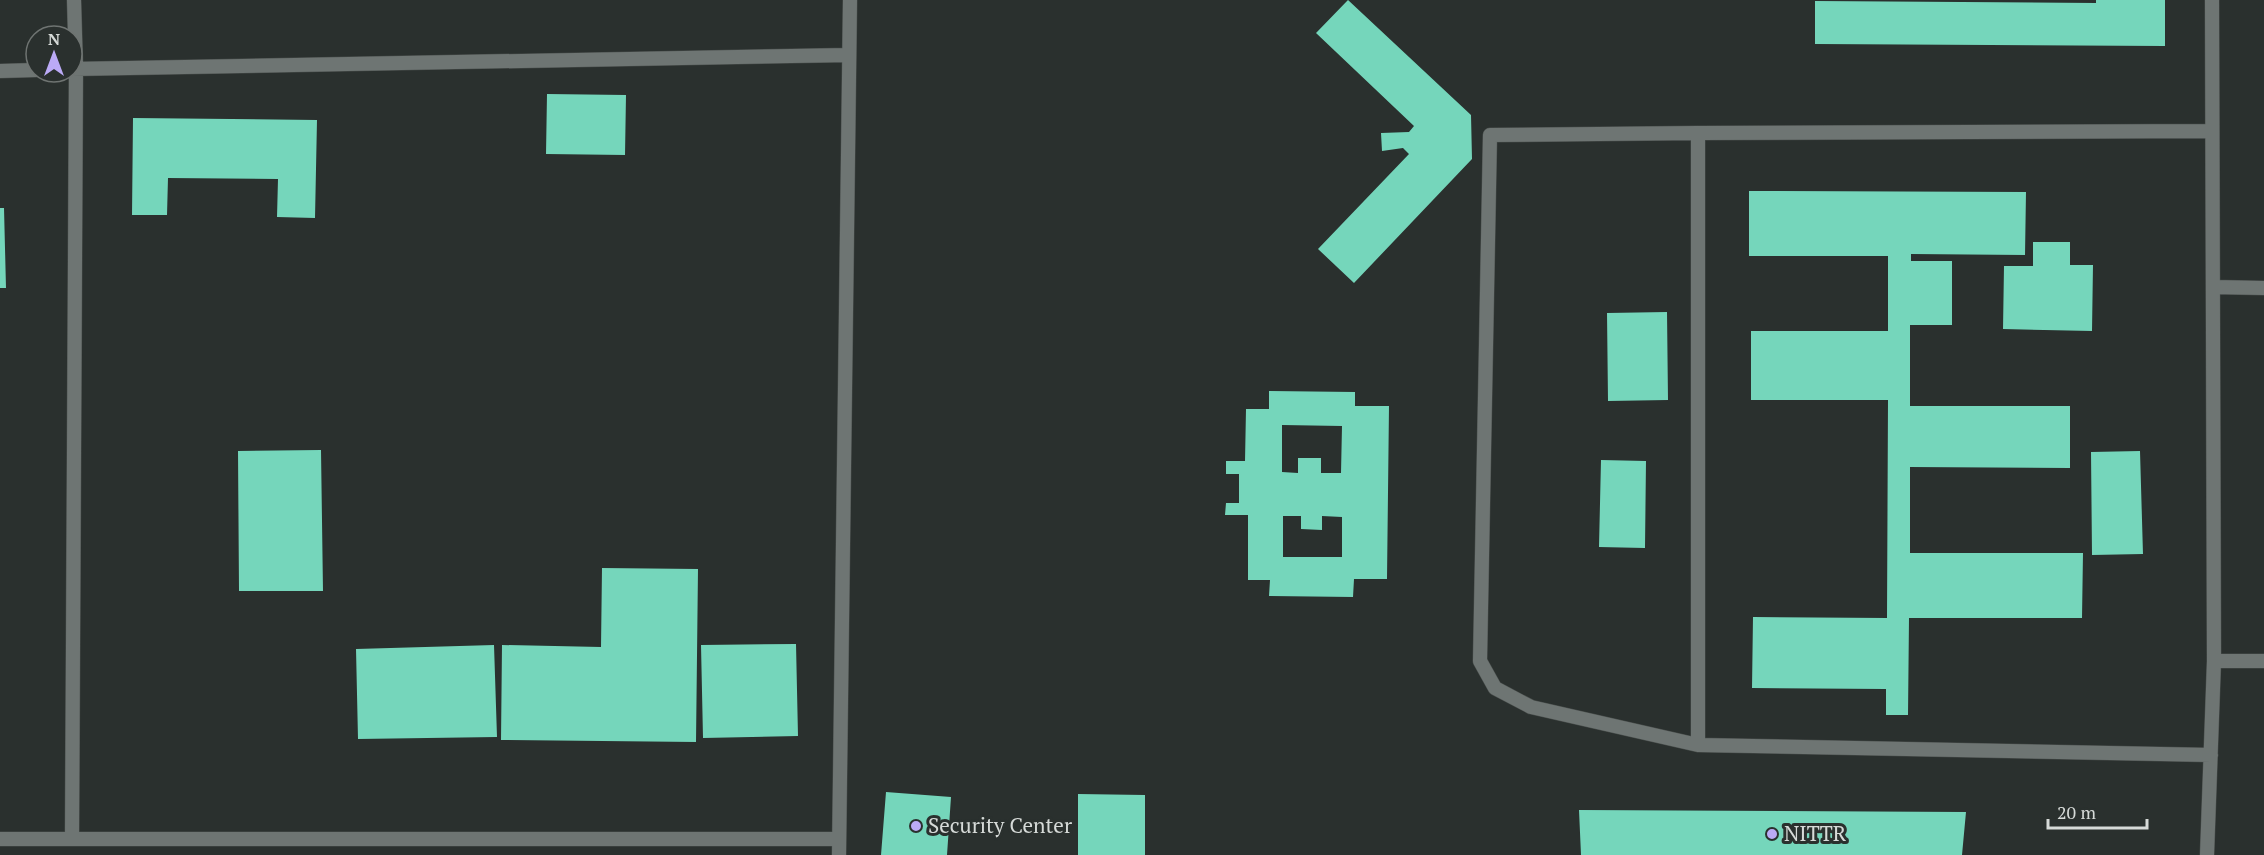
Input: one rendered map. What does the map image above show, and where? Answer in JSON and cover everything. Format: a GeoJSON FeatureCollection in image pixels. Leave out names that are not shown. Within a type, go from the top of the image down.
{"type":"FeatureCollection","features":[{"type":"Feature","properties":{"kind":"lane"},"geometry":{"type":"LineString","coordinates":[[74,0],[74,24]]}},
{"type":"Feature","properties":{"kind":"lane"},"geometry":{"type":"LineString","coordinates":[[840,855],[850,0]]}},
{"type":"Feature","properties":{"kind":"lane"},"geometry":{"type":"LineString","coordinates":[[2207,855],[2214,661],[2212,0]]}},
{"type":"Feature","properties":{"kind":"lane"},"geometry":{"type":"LineString","coordinates":[[84,68],[849,55]]}},
{"type":"Feature","properties":{"kind":"lane"},"geometry":{"type":"LineString","coordinates":[[0,71],[24,70]]}},
{"type":"Feature","properties":{"kind":"lane"},"geometry":{"type":"LineString","coordinates":[[72,839],[74,84]]}},
{"type":"Feature","properties":{"kind":"lane"},"geometry":{"type":"LineString","coordinates":[[2211,755],[1698,745],[1531,707],[1495,688],[1480,661],[1490,135],[2212,131]]}},
{"type":"Feature","properties":{"kind":"lane"},"geometry":{"type":"LineString","coordinates":[[1698,134],[1698,745]]}},
{"type":"Feature","properties":{"kind":"lane"},"geometry":{"type":"LineString","coordinates":[[2213,287],[2264,288]]}},
{"type":"Feature","properties":{"kind":"lane"},"geometry":{"type":"LineString","coordinates":[[2214,661],[2264,661]]}},
{"type":"Feature","properties":{"kind":"lane"},"geometry":{"type":"LineString","coordinates":[[0,839],[840,839]]}},
{"type":"Feature","properties":{"kind":"building"},"geometry":{"type":"Polygon","coordinates":[[[1348,0],[1471,115],[1472,159],[1354,283],[1318,249],[1409,154],[1403,148],[1382,151],[1381,133],[1409,132],[1414,126],[1316,33],[1348,0]]]}},
{"type":"Feature","properties":{"kind":"building"},"geometry":{"type":"Polygon","coordinates":[[[2096,0],[2165,0],[2165,46],[1815,44],[1815,1],[2096,3],[2096,0]]]}},
{"type":"Feature","properties":{"kind":"building"},"geometry":{"type":"Polygon","coordinates":[[[547,94],[626,95],[625,155],[546,154],[547,94]]]}},
{"type":"Feature","properties":{"kind":"building"},"geometry":{"type":"Polygon","coordinates":[[[133,118],[317,120],[315,218],[277,217],[278,179],[168,178],[167,215],[132,215],[133,118]]]}},
{"type":"Feature","properties":{"kind":"building"},"geometry":{"type":"Polygon","coordinates":[[[1749,191],[2026,192],[2025,255],[1911,254],[1911,261],[1952,261],[1952,325],[1910,325],[1910,406],[2070,406],[2070,468],[1910,467],[1910,553],[2083,553],[2082,618],[1909,618],[1908,715],[1886,715],[1886,689],[1752,688],[1753,617],[1887,618],[1888,400],[1751,400],[1751,331],[1888,331],[1888,256],[1749,256],[1749,191]]]}},
{"type":"Feature","properties":{"kind":"building"},"geometry":{"type":"Polygon","coordinates":[[[0,208],[4,208],[6,288],[0,288],[0,208]]]}},
{"type":"Feature","properties":{"kind":"building"},"geometry":{"type":"Polygon","coordinates":[[[2033,242],[2070,242],[2070,265],[2093,265],[2092,331],[2003,329],[2004,266],[2033,266],[2033,242]]]}},
{"type":"Feature","properties":{"kind":"building"},"geometry":{"type":"Polygon","coordinates":[[[1667,312],[1668,400],[1608,401],[1607,313],[1667,312]]]}},
{"type":"Feature","properties":{"kind":"building"},"geometry":{"type":"Polygon","coordinates":[[[1269,391],[1355,392],[1355,406],[1389,406],[1387,579],[1354,579],[1353,597],[1269,596],[1270,580],[1248,580],[1248,515],[1225,515],[1226,503],[1239,503],[1239,474],[1226,474],[1226,461],[1245,461],[1246,409],[1269,409],[1269,391]],[[1282,425],[1282,472],[1298,473],[1298,458],[1321,458],[1321,473],[1341,473],[1342,426],[1282,425]],[[1283,516],[1283,557],[1342,557],[1342,517],[1322,516],[1322,530],[1301,529],[1301,516],[1283,516]]]}},
{"type":"Feature","properties":{"kind":"building"},"geometry":{"type":"Polygon","coordinates":[[[321,450],[323,591],[239,591],[238,451],[321,450]]]}},
{"type":"Feature","properties":{"kind":"building"},"geometry":{"type":"Polygon","coordinates":[[[2140,451],[2143,554],[2092,555],[2091,452],[2140,451]]]}},
{"type":"Feature","properties":{"kind":"building"},"geometry":{"type":"Polygon","coordinates":[[[1601,460],[1646,461],[1645,548],[1599,547],[1601,460]]]}},
{"type":"Feature","properties":{"kind":"building"},"geometry":{"type":"Polygon","coordinates":[[[602,568],[698,569],[696,742],[501,740],[502,645],[601,647],[602,568]]]}},
{"type":"Feature","properties":{"kind":"building"},"geometry":{"type":"Polygon","coordinates":[[[796,644],[798,736],[703,738],[701,645],[796,644]]]}},
{"type":"Feature","properties":{"kind":"building"},"geometry":{"type":"Polygon","coordinates":[[[494,645],[497,737],[358,739],[356,649],[494,645]]]}},
{"type":"Feature","properties":{"kind":"building","name":"Security Center"},"geometry":{"type":"Polygon","coordinates":[[[886,792],[951,797],[947,855],[881,855],[886,792]]]}},
{"type":"Feature","properties":{"kind":"building"},"geometry":{"type":"Polygon","coordinates":[[[1078,794],[1145,795],[1145,855],[1078,855],[1078,794]]]}},
{"type":"Feature","properties":{"kind":"building","name":"NITTR"},"geometry":{"type":"Polygon","coordinates":[[[1579,810],[1966,812],[1962,855],[1581,855],[1579,810]]]}},
{"type":"Feature","properties":{"kind":"place","name":"Security Center"},"geometry":{"type":"Point","coordinates":[916,826]}},
{"type":"Feature","properties":{"kind":"place","name":"NITTR"},"geometry":{"type":"Point","coordinates":[1772,834]}}]}
